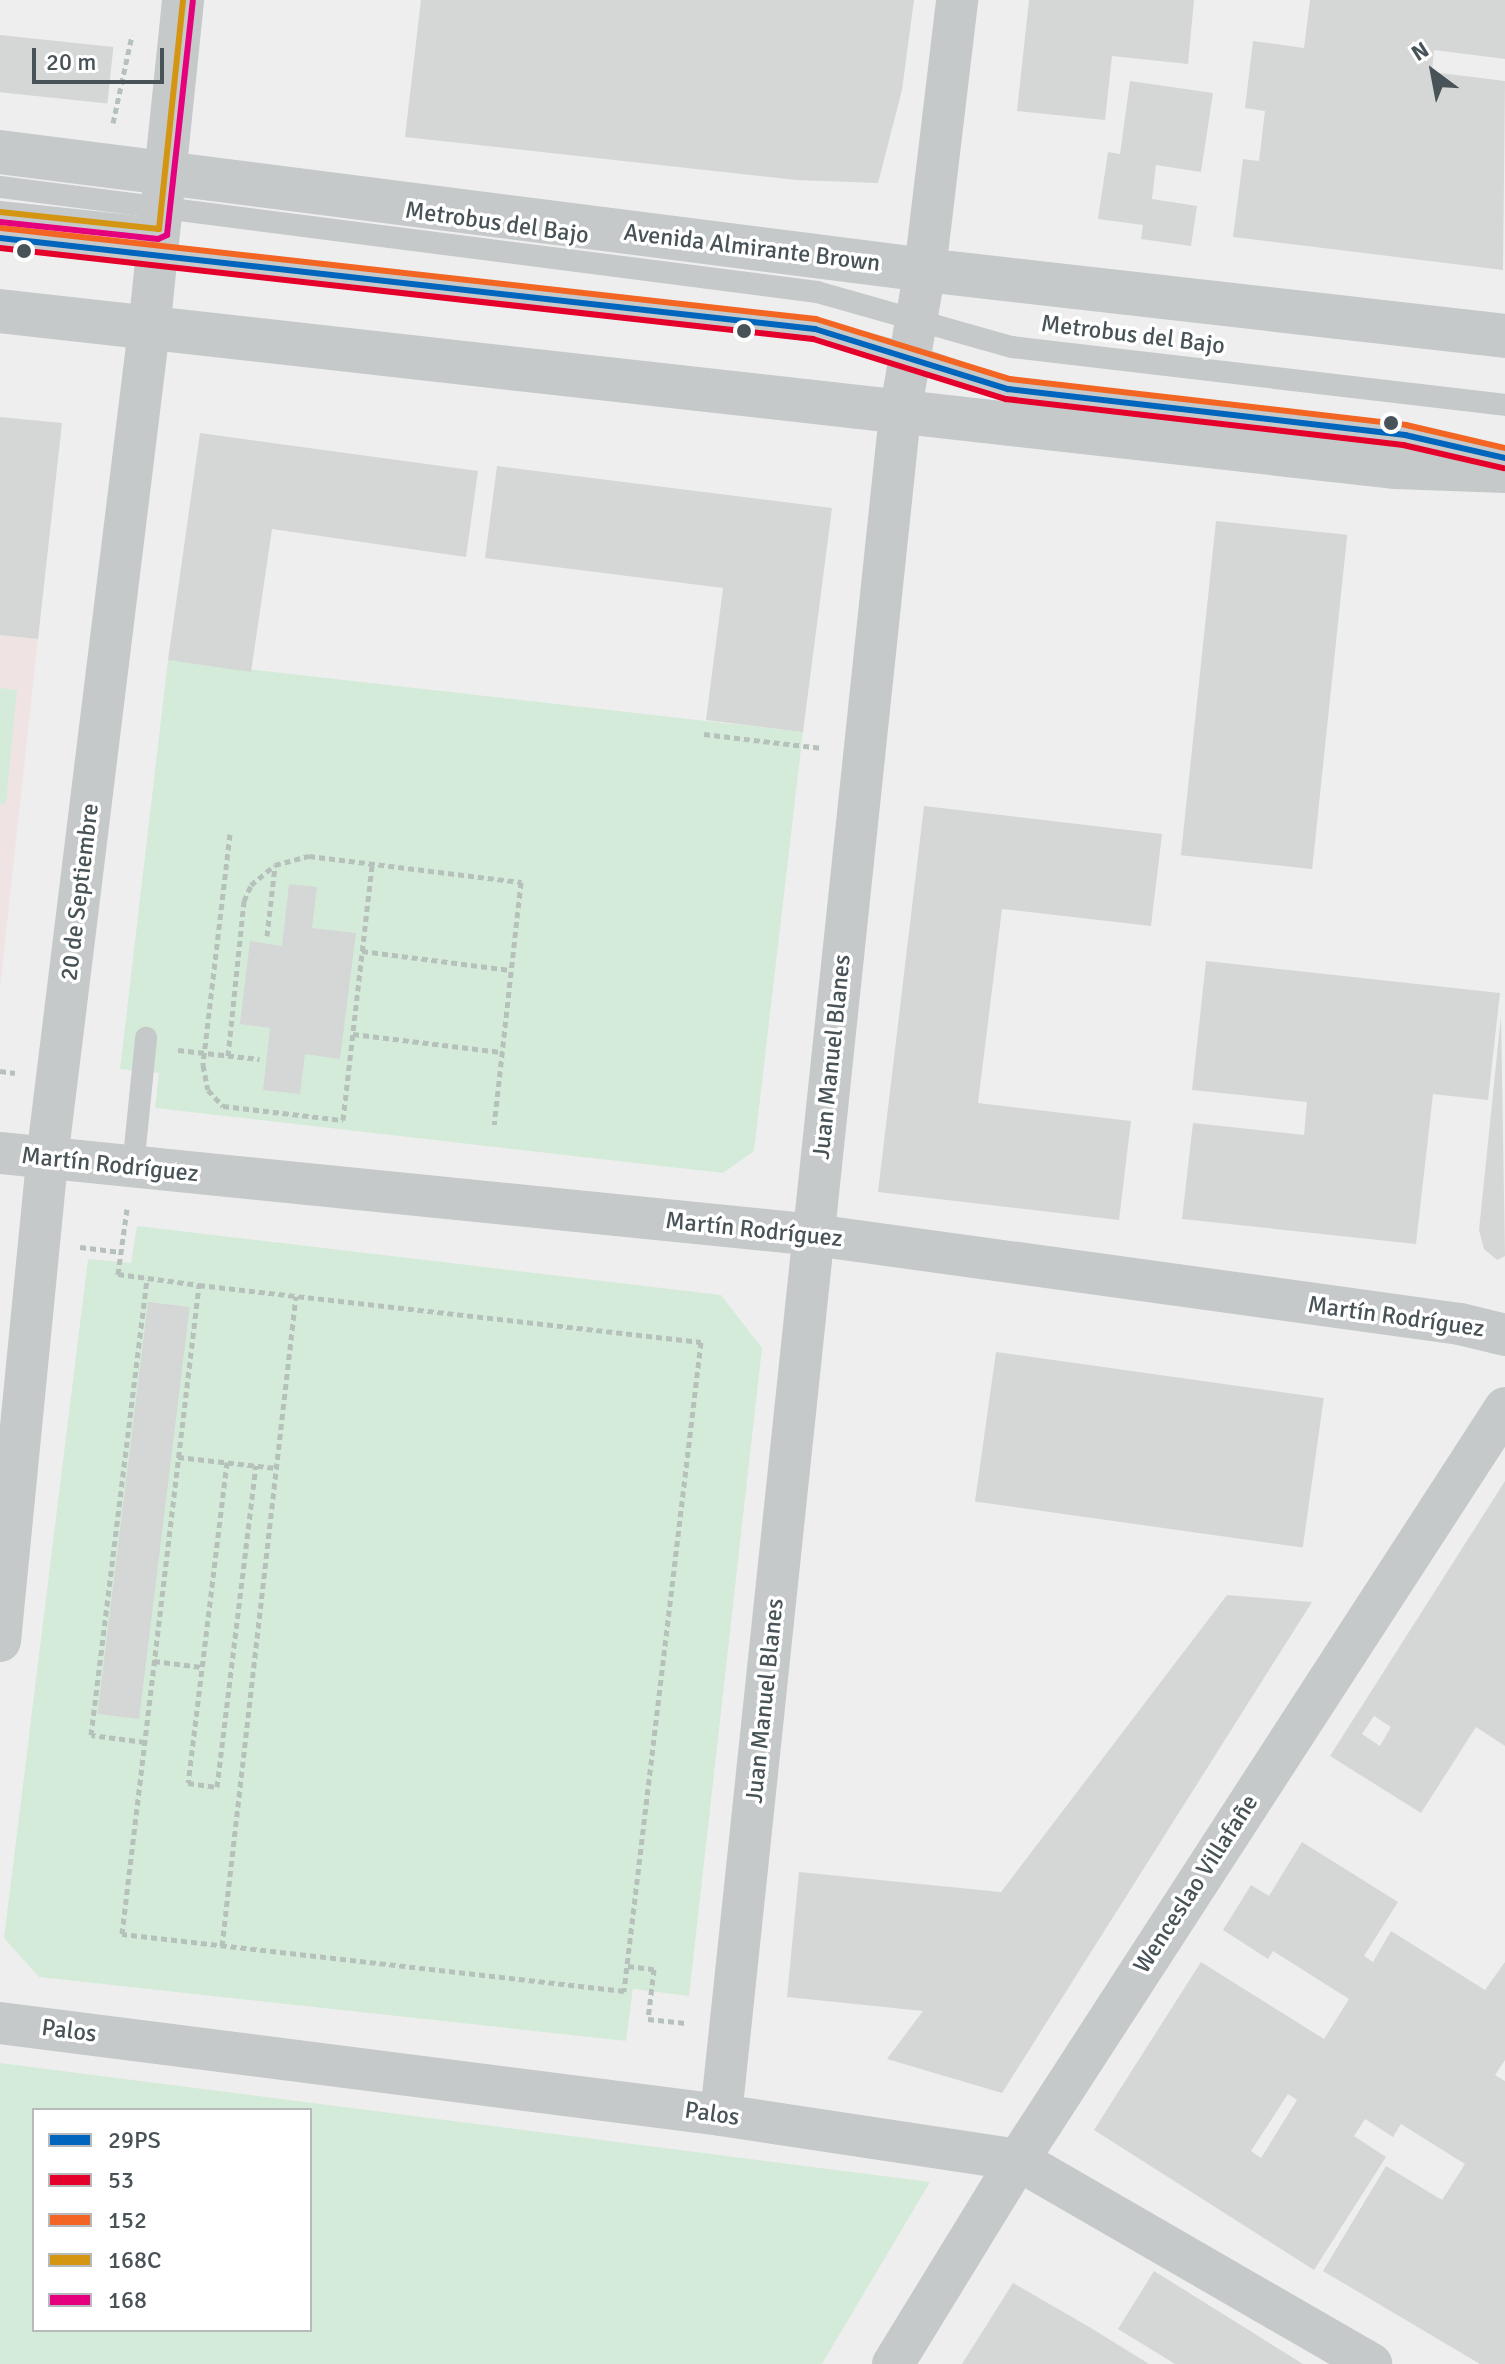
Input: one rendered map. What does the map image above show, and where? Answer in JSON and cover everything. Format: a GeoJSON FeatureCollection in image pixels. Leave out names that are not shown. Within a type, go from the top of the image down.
{"type":"FeatureCollection","features":[{"type":"Feature","properties":{"kind":"main road","name":"Avenida Almirante Brown"},"geometry":{"type":"LineString","coordinates":[[0,152],[103,167],[160,216],[925,270],[1505,336]]}},
{"type":"Feature","properties":{"kind":"main road"},"geometry":{"type":"LineString","coordinates":[[0,311],[900,414],[1396,467],[1505,471]]}},
{"type":"Feature","properties":{"kind":"street","name":"20 de Septiembre"},"geometry":{"type":"LineString","coordinates":[[0,1641],[47,1159],[149,330],[183,0]]}},
{"type":"Feature","properties":{"kind":"street","name":"Juan Manuel Blanes"},"geometry":{"type":"LineString","coordinates":[[721,2115],[900,414],[925,270],[957,0]]}},
{"type":"Feature","properties":{"kind":"street","name":"Martín Rodríguez"},"geometry":{"type":"LineString","coordinates":[[0,1153],[814,1235],[1460,1324],[1505,1335]]}},
{"type":"Feature","properties":{"kind":"street","name":"Wenceslao Villafañe"},"geometry":{"type":"LineString","coordinates":[[893,2364],[1018,2160],[1505,1408]]}},
{"type":"Feature","properties":{"kind":"street","name":"Palos"},"geometry":{"type":"LineString","coordinates":[[0,2023],[721,2115],[1018,2160],[1371,2364]]}},
{"type":"Feature","properties":{"kind":"lane","name":"Metrobus del Bajo"},"geometry":{"type":"LineString","coordinates":[[0,187],[815,329],[1012,347],[1505,405]]}},
{"type":"Feature","properties":{"kind":"lane","name":"Metrobus del Bajo"},"geometry":{"type":"LineString","coordinates":[[0,212],[160,216],[817,292],[1008,389],[1405,435],[1505,458]]}},
{"type":"Feature","properties":{"kind":"lane","name":"Metrobus del Bajo"},"geometry":{"type":"LineString","coordinates":[[0,238],[160,216]]}},
{"type":"Feature","properties":{"kind":"lane"},"geometry":{"type":"LineString","coordinates":[[133,1167],[145,1042]]}},
{"type":"Feature","properties":{"kind":"path"},"geometry":{"type":"LineString","coordinates":[[103,167],[134,24]]}},
{"type":"Feature","properties":{"kind":"path"},"geometry":{"type":"LineString","coordinates":[[704,734],[864,754]]}},
{"type":"Feature","properties":{"kind":"path"},"geometry":{"type":"LineString","coordinates":[[230,834],[204,1053],[204,1079],[223,1106],[343,1120],[372,864]]}},
{"type":"Feature","properties":{"kind":"path"},"geometry":{"type":"LineString","coordinates":[[228,1056],[244,901],[251,885],[275,865],[309,856],[521,882],[494,1125]]}},
{"type":"Feature","properties":{"kind":"path"},"geometry":{"type":"LineString","coordinates":[[267,936],[275,865]]}},
{"type":"Feature","properties":{"kind":"path"},"geometry":{"type":"LineString","coordinates":[[362,951],[511,970]]}},
{"type":"Feature","properties":{"kind":"path"},"geometry":{"type":"LineString","coordinates":[[353,1034],[501,1052]]}},
{"type":"Feature","properties":{"kind":"path"},"geometry":{"type":"LineString","coordinates":[[145,1042],[260,1059]]}},
{"type":"Feature","properties":{"kind":"path"},"geometry":{"type":"LineString","coordinates":[[133,1167],[118,1274],[701,1342],[624,1991],[122,1934],[199,1285]]}},
{"type":"Feature","properties":{"kind":"path"},"geometry":{"type":"LineString","coordinates":[[145,1742],[91,1735],[147,1278]]}},
{"type":"Feature","properties":{"kind":"path"},"geometry":{"type":"LineString","coordinates":[[222,1946],[296,1296]]}},
{"type":"Feature","properties":{"kind":"path"},"geometry":{"type":"LineString","coordinates":[[178,1457],[276,1468]]}},
{"type":"Feature","properties":{"kind":"path"},"geometry":{"type":"LineString","coordinates":[[227,1462],[188,1783],[217,1787],[256,1465]]}},
{"type":"Feature","properties":{"kind":"path"},"geometry":{"type":"LineString","coordinates":[[154,1661],[202,1667]]}},
{"type":"Feature","properties":{"kind":"path"},"geometry":{"type":"LineString","coordinates":[[628,1966],[654,1969],[648,2019],[731,2028]]}},
{"type":"Feature","properties":{"kind":"shaded area"},"geometry":{"type":"Polygon","coordinates":[[[0,635],[38,639],[0,988],[0,635]]]}},
{"type":"Feature","properties":{"kind":"green space"},"geometry":{"type":"Polygon","coordinates":[[[168,660],[803,732],[754,1151],[723,1173],[155,1108],[159,1073],[120,1069],[168,660]]]}},
{"type":"Feature","properties":{"kind":"green space"},"geometry":{"type":"Polygon","coordinates":[[[0,688],[17,690],[6,804],[0,803],[0,688]]]}},
{"type":"Feature","properties":{"kind":"green space"},"geometry":{"type":"Polygon","coordinates":[[[137,1226],[721,1295],[762,1348],[689,1996],[633,1989],[626,2041],[39,1977],[4,1938],[88,1259],[131,1263],[137,1226]]]}},
{"type":"Feature","properties":{"kind":"green space"},"geometry":{"type":"Polygon","coordinates":[[[0,2063],[930,2182],[822,2364],[0,2364],[0,2063]]]}},
{"type":"Feature","properties":{"kind":"building"},"geometry":{"type":"Polygon","coordinates":[[[421,0],[914,0],[902,90],[878,183],[797,180],[405,137],[421,0]]]}},
{"type":"Feature","properties":{"kind":"building"},"geometry":{"type":"Polygon","coordinates":[[[1029,0],[1194,0],[1188,64],[1112,56],[1105,120],[1017,111],[1029,0]]]}},
{"type":"Feature","properties":{"kind":"building"},"geometry":{"type":"Polygon","coordinates":[[[1310,0],[1505,0],[1505,59],[1434,50],[1432,72],[1505,81],[1503,270],[1233,237],[1243,159],[1259,161],[1265,111],[1245,108],[1253,41],[1304,48],[1310,0]]]}},
{"type":"Feature","properties":{"kind":"building"},"geometry":{"type":"Polygon","coordinates":[[[0,35],[113,47],[107,104],[0,92],[0,35]]]}},
{"type":"Feature","properties":{"kind":"building"},"geometry":{"type":"Polygon","coordinates":[[[1130,81],[1213,93],[1201,172],[1156,165],[1152,199],[1197,206],[1191,246],[1141,239],[1143,225],[1098,219],[1108,152],[1120,154],[1130,81]]]}},
{"type":"Feature","properties":{"kind":"building"},"geometry":{"type":"Polygon","coordinates":[[[0,417],[62,423],[38,639],[0,635],[0,417]]]}},
{"type":"Feature","properties":{"kind":"building"},"geometry":{"type":"Polygon","coordinates":[[[200,433],[478,471],[466,557],[272,529],[251,672],[168,660],[200,433]]]}},
{"type":"Feature","properties":{"kind":"building"},"geometry":{"type":"Polygon","coordinates":[[[497,466],[832,508],[803,732],[706,720],[723,588],[485,558],[497,466]]]}},
{"type":"Feature","properties":{"kind":"building"},"geometry":{"type":"Polygon","coordinates":[[[1216,521],[1347,535],[1312,869],[1181,855],[1216,521]]]}},
{"type":"Feature","properties":{"kind":"building"},"geometry":{"type":"Polygon","coordinates":[[[924,806],[1162,834],[1151,926],[1002,909],[978,1103],[1131,1121],[1119,1220],[878,1192],[924,806]]]}},
{"type":"Feature","properties":{"kind":"building"},"geometry":{"type":"Polygon","coordinates":[[[289,884],[317,887],[312,928],[356,933],[340,1059],[305,1054],[300,1094],[263,1090],[270,1028],[240,1024],[250,941],[282,946],[289,884]]]}},
{"type":"Feature","properties":{"kind":"building"},"geometry":{"type":"Polygon","coordinates":[[[1206,961],[1500,993],[1488,1100],[1433,1094],[1416,1244],[1182,1219],[1193,1123],[1304,1135],[1307,1102],[1192,1090],[1206,961]]]}},
{"type":"Feature","properties":{"kind":"building"},"geometry":{"type":"Polygon","coordinates":[[[1501,1016],[1505,1256],[1497,1260],[1484,1249],[1479,1230],[1501,1016]]]}},
{"type":"Feature","properties":{"kind":"building"},"geometry":{"type":"Polygon","coordinates":[[[148,1302],[190,1307],[139,1719],[97,1714],[148,1302]]]}},
{"type":"Feature","properties":{"kind":"building"},"geometry":{"type":"Polygon","coordinates":[[[996,1352],[1324,1398],[1303,1548],[975,1502],[996,1352]]]}},
{"type":"Feature","properties":{"kind":"building"},"geometry":{"type":"Polygon","coordinates":[[[1505,1481],[1505,1746],[1476,1727],[1421,1813],[1330,1756],[1505,1481]],[[1374,1716],[1362,1734],[1380,1746],[1391,1727],[1374,1716]]]}},
{"type":"Feature","properties":{"kind":"building"},"geometry":{"type":"Polygon","coordinates":[[[1227,1595],[1312,1602],[1002,2093],[887,2059],[923,2011],[787,1997],[799,1872],[1001,1892],[1227,1595]]]}},
{"type":"Feature","properties":{"kind":"building"},"geometry":{"type":"Polygon","coordinates":[[[1302,1842],[1398,1902],[1364,1956],[1373,1962],[1391,1931],[1485,1990],[1505,1962],[1505,2060],[1495,2075],[1505,2081],[1505,2364],[1480,2364],[1323,2271],[1386,2166],[1442,2200],[1465,2164],[1401,2124],[1393,2137],[1365,2119],[1354,2136],[1386,2157],[1314,2270],[1094,2130],[1201,1962],[1324,2039],[1349,1999],[1273,1951],[1268,1959],[1223,1930],[1251,1885],[1269,1896],[1302,1842]],[[1288,2094],[1251,2151],[1261,2158],[1297,2100],[1288,2094]]]}},
{"type":"Feature","properties":{"kind":"building"},"geometry":{"type":"Polygon","coordinates":[[[1154,2271],[1303,2364],[1175,2364],[1118,2329],[1154,2271]]]}},
{"type":"Feature","properties":{"kind":"building"},"geometry":{"type":"Polygon","coordinates":[[[1013,2283],[1091,2328],[1149,2364],[962,2364],[1013,2283]]]}},
{"type":"Feature","properties":{"kind":"transit line","name":"168C"},"geometry":{"type":"LineString","coordinates":[[0,212],[159,229],[183,0]]}},
{"type":"Feature","properties":{"kind":"transit line","name":"168"},"geometry":{"type":"LineString","coordinates":[[0,222],[158,239],[167,235],[193,1]]}},
{"type":"Feature","properties":{"kind":"transit line","name":"152"},"geometry":{"type":"LineString","coordinates":[[1,228],[816,319],[1010,379],[1406,425],[1505,448]]}},
{"type":"Feature","properties":{"kind":"transit line","name":"29PS"},"geometry":{"type":"LineString","coordinates":[[0,238],[815,329],[1008,389],[1405,435],[1505,458]]}},
{"type":"Feature","properties":{"kind":"transit line","name":"53"},"geometry":{"type":"LineString","coordinates":[[0,248],[813,339],[1006,399],[1403,445],[1503,468]]}}]}
